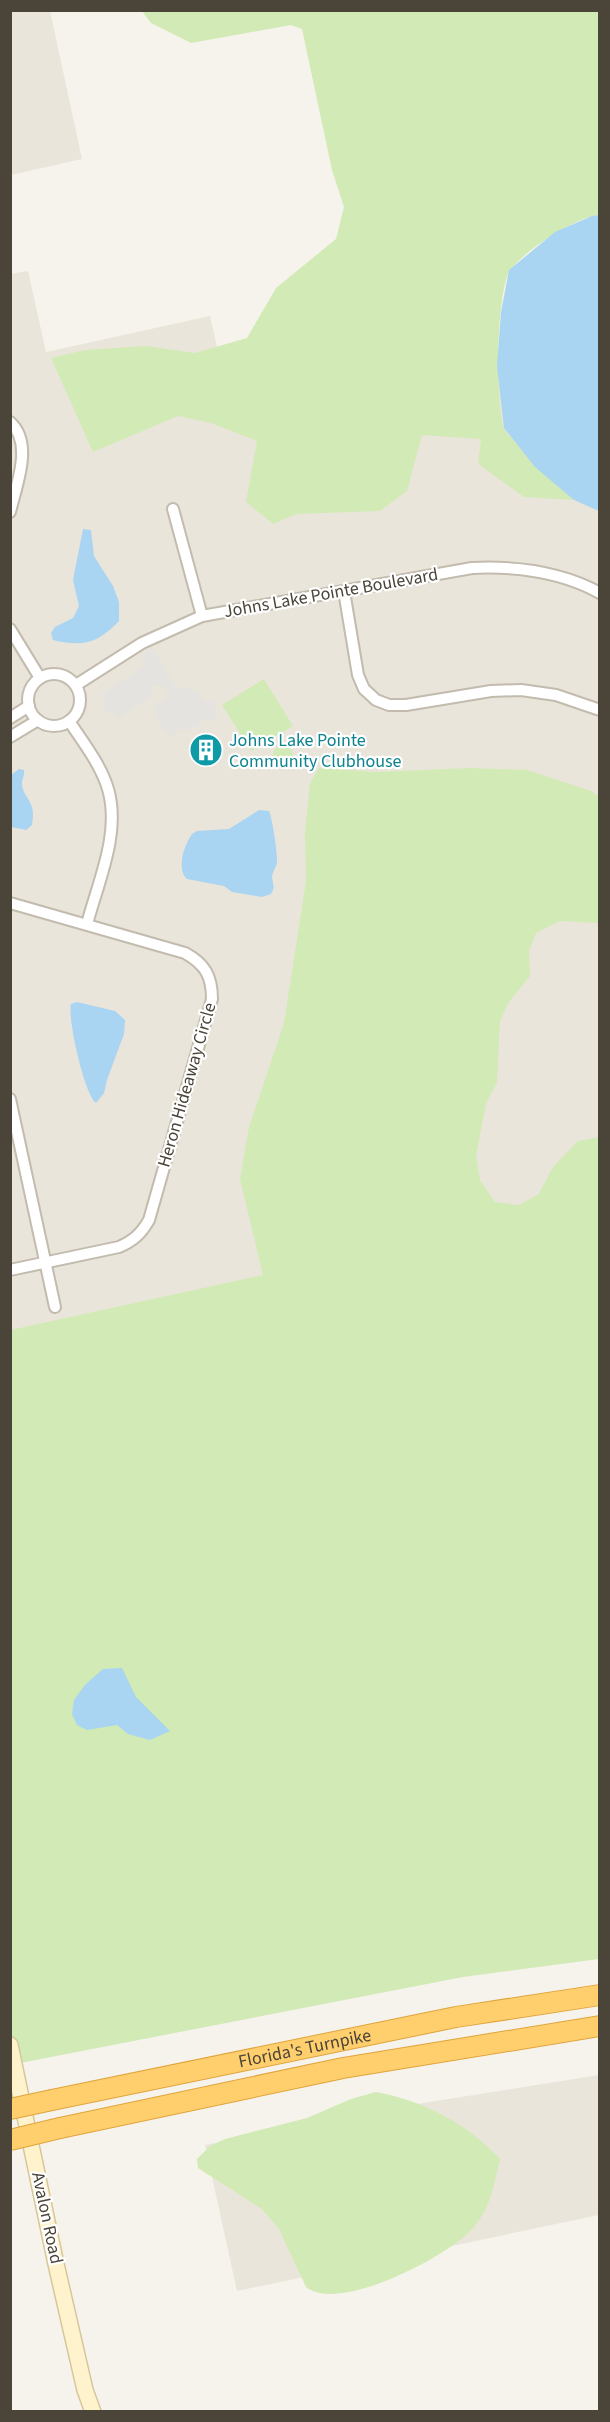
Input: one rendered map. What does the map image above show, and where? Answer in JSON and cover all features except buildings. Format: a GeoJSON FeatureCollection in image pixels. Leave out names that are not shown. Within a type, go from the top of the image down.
{"type":"FeatureCollection","features":[{"type":"Feature","properties":{"kind":"highway","name":"Florida's Turnpike"},"geometry":{"type":"LineString","coordinates":[[10,2109],[362,2035],[467,2015],[600,1995]]}},
{"type":"Feature","properties":{"kind":"highway","name":"Florida's Turnpike"},"geometry":{"type":"LineString","coordinates":[[10,2140],[343,2068],[600,2026]]}},
{"type":"Feature","properties":{"kind":"main road","name":"Avalon Road"},"geometry":{"type":"LineString","coordinates":[[10,2045],[88,2412]]}},
{"type":"Feature","properties":{"kind":"main road","name":"Avalon Road"},"geometry":{"type":"LineString","coordinates":[[85,2390],[93,2412]]}},
{"type":"Feature","properties":{"kind":"street"},"geometry":{"type":"LineString","coordinates":[[10,422],[21,440],[22,459],[10,512]]}},
{"type":"Feature","properties":{"kind":"street"},"geometry":{"type":"LineString","coordinates":[[174,509],[202,616]]}},
{"type":"Feature","properties":{"kind":"street","name":"Johns Lake Pointe Boulevard"},"geometry":{"type":"LineString","coordinates":[[76,685],[142,643],[202,616],[472,568],[507,567],[550,573],[600,593]]}},
{"type":"Feature","properties":{"kind":"street"},"geometry":{"type":"LineString","coordinates":[[344,591],[358,675],[364,689],[376,700],[389,705],[406,705],[491,691],[521,690],[556,695],[600,710]]}},
{"type":"Feature","properties":{"kind":"street"},"geometry":{"type":"LineString","coordinates":[[10,629],[40,678]]}},
{"type":"Feature","properties":{"kind":"street"},"geometry":{"type":"LineString","coordinates":[[57,674],[67,677],[76,685],[80,695],[80,704],[77,712],[69,721],[58,726],[47,725],[38,720],[29,706],[29,694],[32,686],[40,678],[57,674]]}},
{"type":"Feature","properties":{"kind":"street"},"geometry":{"type":"LineString","coordinates":[[10,718],[29,706]]}},
{"type":"Feature","properties":{"kind":"street"},"geometry":{"type":"LineString","coordinates":[[10,737],[38,720]]}},
{"type":"Feature","properties":{"kind":"street"},"geometry":{"type":"LineString","coordinates":[[69,721],[101,771],[112,807],[112,828],[108,848],[87,924]]}},
{"type":"Feature","properties":{"kind":"street","name":"Heron Hideaway Circle"},"geometry":{"type":"LineString","coordinates":[[10,903],[185,952],[199,961],[209,973],[212,984],[212,999],[149,1220],[141,1233],[119,1247],[10,1270]]}},
{"type":"Feature","properties":{"kind":"street"},"geometry":{"type":"LineString","coordinates":[[10,1099],[55,1307]]}},
{"type":"Feature","properties":{"kind":"shaded area"},"geometry":{"type":"Polygon","coordinates":[[[10,11],[50,11],[82,159],[11,175],[10,11]]]}},
{"type":"Feature","properties":{"kind":"shaded area"},"geometry":{"type":"Polygon","coordinates":[[[28,271],[46,352],[210,316],[232,413],[599,333],[599,1203],[11,1330],[10,274],[28,271]]]}},
{"type":"Feature","properties":{"kind":"shaded area"},"geometry":{"type":"Polygon","coordinates":[[[152,648],[177,688],[197,691],[204,702],[213,700],[216,707],[215,720],[203,718],[198,726],[177,730],[174,737],[165,732],[156,718],[155,704],[164,702],[168,695],[163,687],[157,685],[150,688],[153,695],[117,718],[112,712],[109,714],[102,704],[106,699],[102,694],[146,665],[140,656],[152,648]]]}},
{"type":"Feature","properties":{"kind":"shaded area"},"geometry":{"type":"Polygon","coordinates":[[[599,2075],[599,2215],[237,2291],[205,2145],[398,2107],[599,2075]]]}},
{"type":"Feature","properties":{"kind":"green space"},"geometry":{"type":"Polygon","coordinates":[[[142,11],[599,11],[599,215],[564,228],[518,261],[506,280],[500,321],[498,372],[504,428],[536,466],[574,500],[524,497],[478,464],[481,439],[422,435],[407,491],[380,511],[296,514],[273,524],[246,502],[257,441],[211,423],[178,416],[93,452],[51,358],[85,350],[146,346],[195,353],[247,338],[276,288],[336,239],[344,207],[332,170],[302,29],[291,25],[191,43],[151,23],[142,11]]]}},
{"type":"Feature","properties":{"kind":"green space"},"geometry":{"type":"Polygon","coordinates":[[[264,679],[293,726],[251,751],[222,705],[264,679]]]}},
{"type":"Feature","properties":{"kind":"green space"},"geometry":{"type":"Polygon","coordinates":[[[283,745],[290,748],[293,755],[290,762],[283,765],[276,762],[273,755],[276,748],[283,745]]]}},
{"type":"Feature","properties":{"kind":"green space"},"geometry":{"type":"Polygon","coordinates":[[[319,768],[376,772],[470,768],[527,770],[591,791],[599,797],[599,923],[560,921],[536,933],[529,951],[530,976],[509,1002],[500,1021],[497,1082],[486,1104],[476,1156],[480,1180],[495,1202],[518,1205],[538,1195],[553,1167],[578,1141],[599,1137],[599,1959],[463,1977],[15,2064],[10,2045],[10,1330],[263,1275],[240,1179],[249,1127],[284,1023],[306,881],[305,833],[310,783],[319,768]]]}},
{"type":"Feature","properties":{"kind":"green space"},"geometry":{"type":"Polygon","coordinates":[[[376,2092],[427,2107],[474,2135],[500,2159],[494,2186],[488,2203],[474,2227],[462,2239],[443,2252],[394,2278],[368,2287],[343,2293],[322,2293],[306,2287],[279,2229],[262,2209],[198,2168],[197,2159],[210,2146],[225,2139],[307,2118],[351,2099],[376,2092]]]}},
{"type":"Feature","properties":{"kind":"water"},"geometry":{"type":"Polygon","coordinates":[[[600,215],[599,511],[574,500],[535,467],[504,428],[497,366],[501,312],[509,270],[555,232],[592,216],[600,215]]]}},
{"type":"Feature","properties":{"kind":"water"},"geometry":{"type":"Polygon","coordinates":[[[83,529],[91,530],[94,556],[113,586],[119,602],[119,621],[104,635],[89,642],[73,643],[53,640],[51,633],[55,627],[73,618],[79,606],[73,580],[83,529]]]}},
{"type":"Feature","properties":{"kind":"water"},"geometry":{"type":"Polygon","coordinates":[[[19,769],[24,770],[23,789],[33,810],[32,825],[26,830],[11,827],[11,775],[19,769]]]}},
{"type":"Feature","properties":{"kind":"water"},"geometry":{"type":"Polygon","coordinates":[[[259,810],[269,811],[275,837],[277,863],[272,876],[274,887],[271,894],[262,897],[232,892],[224,886],[187,879],[182,863],[186,844],[192,834],[197,831],[229,829],[259,810]]]}},
{"type":"Feature","properties":{"kind":"water"},"geometry":{"type":"Polygon","coordinates":[[[77,1002],[115,1011],[125,1020],[124,1034],[104,1093],[96,1103],[87,1087],[74,1040],[70,1012],[71,1004],[77,1002]]]}},
{"type":"Feature","properties":{"kind":"water"},"geometry":{"type":"Polygon","coordinates":[[[122,1668],[136,1697],[170,1731],[150,1740],[128,1734],[117,1725],[87,1730],[77,1725],[72,1714],[74,1700],[85,1685],[103,1669],[122,1668]]]}},
{"type":"Feature","properties":{"kind":"place","name":"Johns Lake Pointe Community Clubhouse"},"geometry":{"type":"Point","coordinates":[206,750]}}]}
